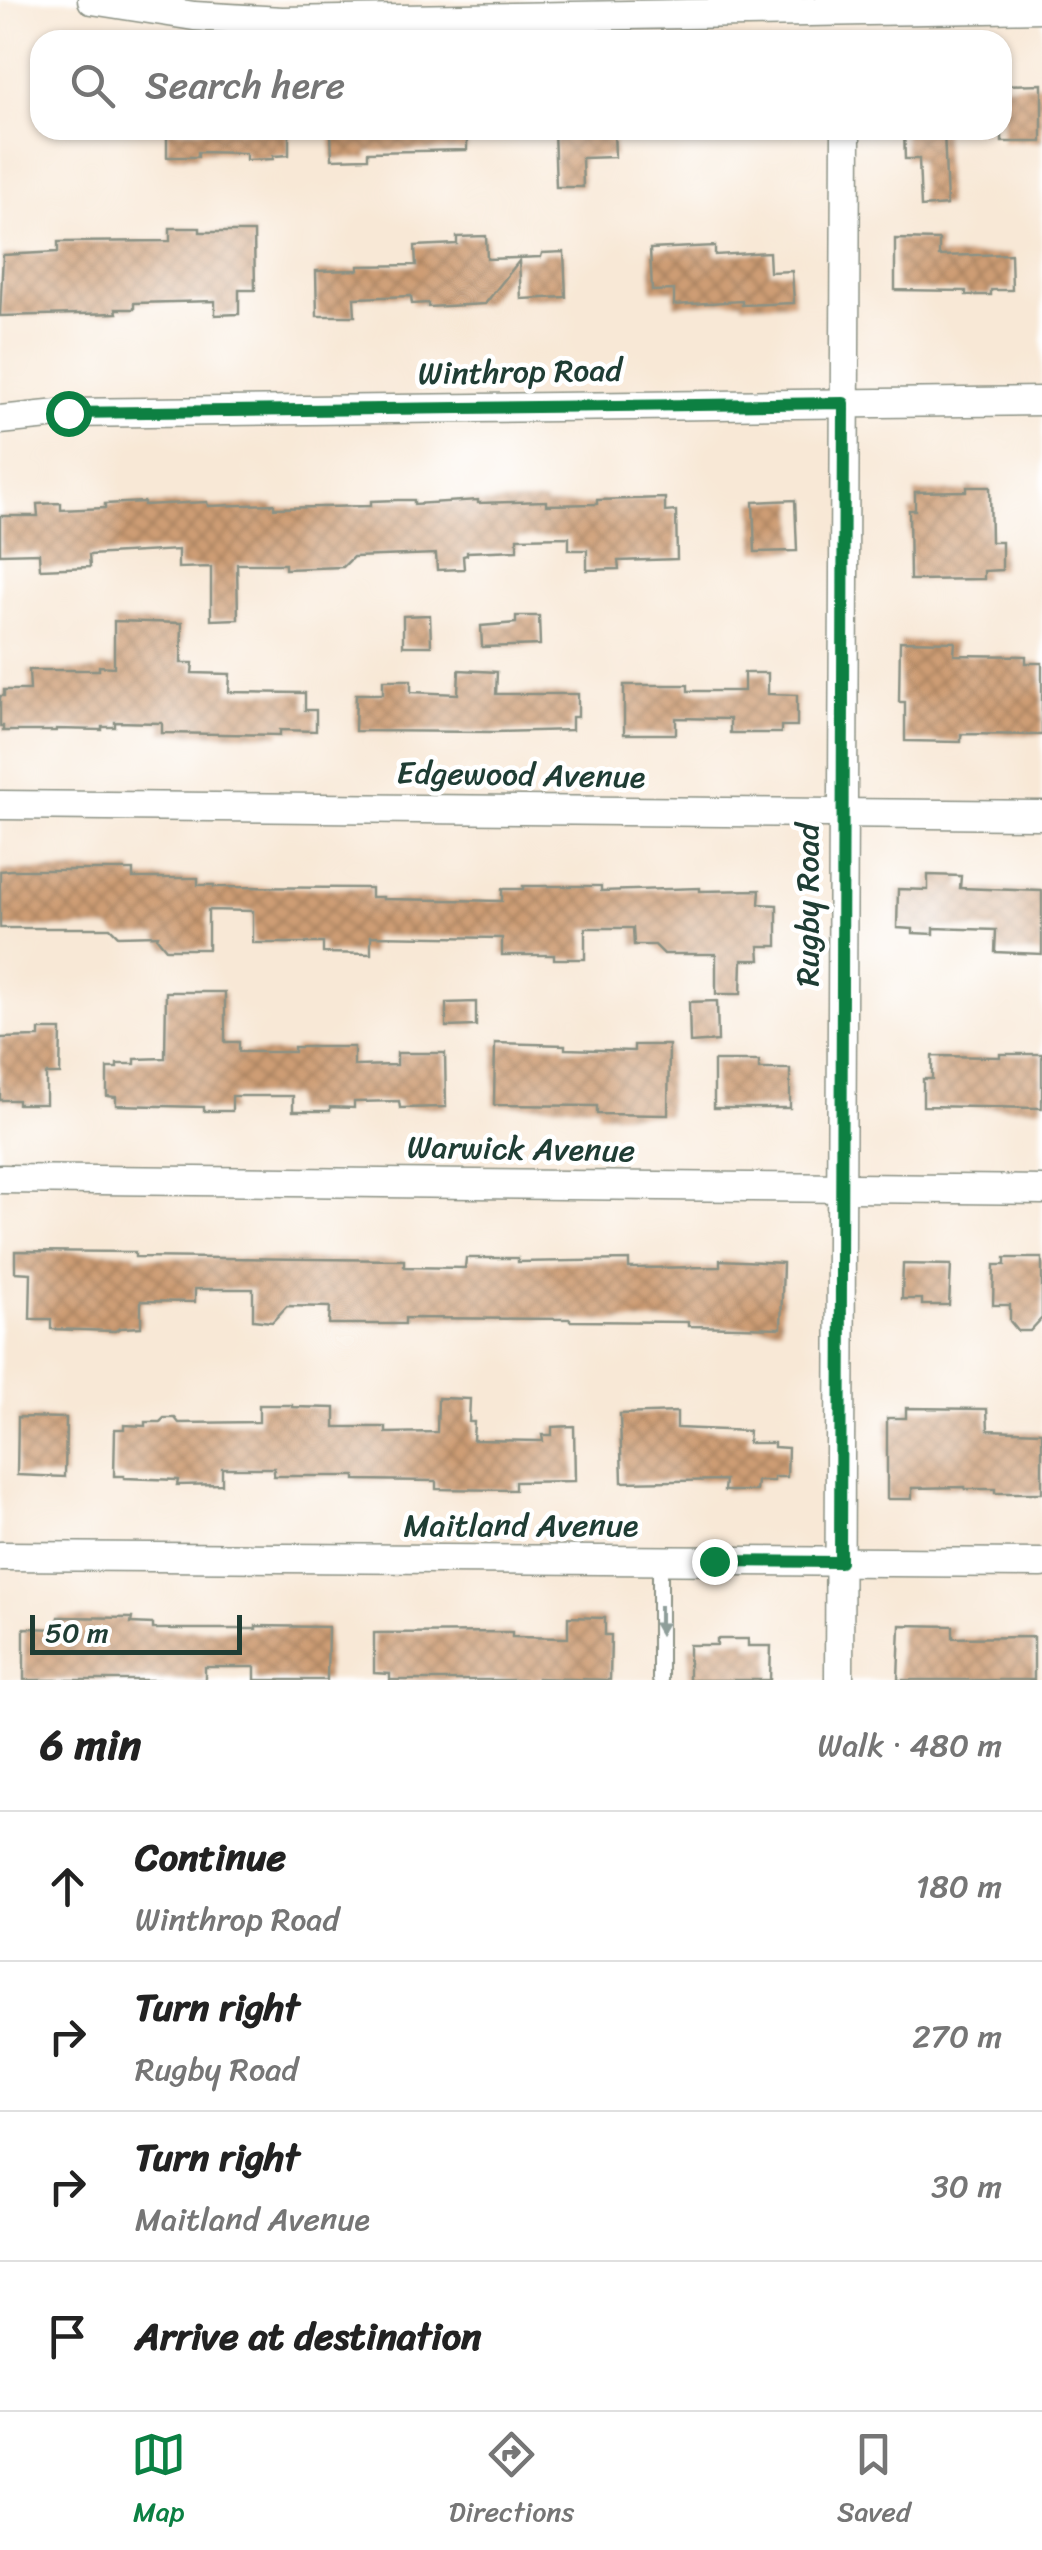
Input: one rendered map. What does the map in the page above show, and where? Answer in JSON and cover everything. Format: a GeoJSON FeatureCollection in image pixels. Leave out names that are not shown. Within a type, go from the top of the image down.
{"type":"FeatureCollection","features":[{"type":"Feature","properties":{"kind":"street"},"geometry":{"type":"LineString","coordinates":[[92,0],[194,16],[282,21],[846,17],[1042,8]]}},
{"type":"Feature","properties":{"kind":"street","name":"Rugby Road"},"geometry":{"type":"LineString","coordinates":[[839,1680],[846,140]]}},
{"type":"Feature","properties":{"kind":"street","name":"Winthrop Road"},"geometry":{"type":"LineString","coordinates":[[0,420],[68,413],[1042,401]]}},
{"type":"Feature","properties":{"kind":"street","name":"Edgewood Avenue"},"geometry":{"type":"LineString","coordinates":[[0,805],[1042,814]]}},
{"type":"Feature","properties":{"kind":"street","name":"Warwick Avenue"},"geometry":{"type":"LineString","coordinates":[[0,1179],[1042,1190]]}},
{"type":"Feature","properties":{"kind":"street","name":"Maitland Avenue"},"geometry":{"type":"LineString","coordinates":[[0,1556],[1042,1563]]}},
{"type":"Feature","properties":{"kind":"lane"},"geometry":{"type":"LineString","coordinates":[[660,1560],[660,1680]]}},
{"type":"Feature","properties":{"kind":"building"},"geometry":{"type":"Polygon","coordinates":[[[1042,84],[1042,142],[1002,142],[1012,140],[1012,85],[1042,84]]]}},
{"type":"Feature","properties":{"kind":"building"},"geometry":{"type":"Polygon","coordinates":[[[167,140],[289,140],[289,155],[273,159],[246,160],[246,153],[198,152],[198,157],[167,157],[167,140]]]}},
{"type":"Feature","properties":{"kind":"building"},"geometry":{"type":"Polygon","coordinates":[[[331,140],[467,140],[467,150],[368,152],[368,158],[332,159],[331,140]]]}},
{"type":"Feature","properties":{"kind":"building"},"geometry":{"type":"Polygon","coordinates":[[[554,140],[614,140],[615,157],[582,158],[583,187],[556,187],[554,140]]]}},
{"type":"Feature","properties":{"kind":"building"},"geometry":{"type":"Polygon","coordinates":[[[904,140],[944,140],[947,205],[921,207],[919,159],[905,159],[904,140]]]}},
{"type":"Feature","properties":{"kind":"building"},"geometry":{"type":"Polygon","coordinates":[[[170,228],[254,232],[255,290],[239,290],[239,314],[215,315],[215,301],[134,303],[134,309],[116,309],[117,313],[0,316],[3,255],[58,252],[58,242],[170,241],[170,228]]]}},
{"type":"Feature","properties":{"kind":"building"},"geometry":{"type":"Polygon","coordinates":[[[486,236],[487,259],[564,252],[566,297],[521,299],[519,261],[485,304],[428,307],[428,303],[412,304],[411,296],[354,298],[355,316],[317,316],[316,271],[416,265],[415,246],[457,244],[457,237],[486,236]]]}},
{"type":"Feature","properties":{"kind":"building"},"geometry":{"type":"Polygon","coordinates":[[[895,239],[939,240],[939,256],[1011,254],[1012,290],[966,295],[966,291],[895,290],[895,239]]]}},
{"type":"Feature","properties":{"kind":"building"},"geometry":{"type":"Polygon","coordinates":[[[715,246],[715,255],[769,252],[770,272],[792,271],[794,303],[674,305],[674,290],[652,291],[650,249],[715,246]]]}},
{"type":"Feature","properties":{"kind":"building"},"geometry":{"type":"Polygon","coordinates":[[[967,487],[990,487],[991,542],[1002,542],[1002,570],[984,571],[984,579],[910,580],[909,510],[915,510],[915,492],[967,491],[967,487]]]}},
{"type":"Feature","properties":{"kind":"building"},"geometry":{"type":"Polygon","coordinates":[[[665,498],[665,512],[676,511],[677,559],[618,561],[619,569],[587,570],[587,550],[569,550],[569,537],[517,538],[517,550],[467,552],[463,556],[464,569],[437,570],[436,554],[353,557],[343,567],[285,569],[285,564],[237,564],[238,619],[211,620],[211,567],[178,568],[178,550],[89,555],[90,567],[40,569],[39,553],[0,554],[0,516],[38,516],[37,504],[61,503],[61,510],[144,502],[207,502],[208,506],[274,504],[274,508],[371,506],[371,501],[398,500],[414,500],[414,504],[546,501],[546,505],[665,498]]]}},
{"type":"Feature","properties":{"kind":"building"},"geometry":{"type":"Polygon","coordinates":[[[795,500],[797,551],[755,552],[753,502],[795,500]]]}},
{"type":"Feature","properties":{"kind":"building"},"geometry":{"type":"Polygon","coordinates":[[[430,615],[431,646],[403,646],[403,616],[430,615]]]}},
{"type":"Feature","properties":{"kind":"building"},"geometry":{"type":"Polygon","coordinates":[[[516,616],[539,616],[540,645],[482,647],[481,626],[516,623],[516,616]]]}},
{"type":"Feature","properties":{"kind":"building"},"geometry":{"type":"Polygon","coordinates":[[[114,621],[182,623],[181,663],[193,663],[192,673],[230,674],[229,692],[305,693],[305,710],[316,710],[316,731],[280,730],[280,735],[162,733],[162,723],[115,722],[115,727],[102,730],[3,731],[0,696],[4,696],[4,690],[30,690],[29,670],[114,667],[114,621]]]}},
{"type":"Feature","properties":{"kind":"building"},"geometry":{"type":"Polygon","coordinates":[[[900,641],[955,642],[954,655],[1026,656],[1026,663],[1042,663],[1042,735],[961,734],[961,742],[905,741],[905,702],[899,702],[900,641]]]}},
{"type":"Feature","properties":{"kind":"building"},"geometry":{"type":"Polygon","coordinates":[[[459,670],[497,672],[496,694],[578,694],[578,717],[572,717],[572,730],[355,731],[356,694],[383,694],[383,680],[411,680],[411,692],[458,694],[459,670]]]}},
{"type":"Feature","properties":{"kind":"building"},"geometry":{"type":"Polygon","coordinates":[[[744,673],[768,673],[768,694],[797,695],[797,726],[781,726],[781,733],[730,733],[730,719],[676,718],[676,734],[624,734],[624,685],[688,685],[688,691],[744,691],[744,673]]]}},
{"type":"Feature","properties":{"kind":"building"},"geometry":{"type":"Polygon","coordinates":[[[133,870],[133,878],[198,878],[198,885],[214,887],[371,888],[371,897],[383,899],[502,901],[502,889],[523,886],[601,886],[601,891],[760,890],[759,904],[777,905],[777,946],[759,946],[760,960],[742,960],[741,994],[716,994],[716,954],[664,954],[655,945],[634,945],[633,928],[585,928],[585,959],[502,955],[502,938],[371,936],[371,954],[323,953],[323,943],[253,943],[253,911],[208,910],[208,949],[166,949],[158,935],[118,936],[110,928],[0,928],[0,871],[133,870]]]}},
{"type":"Feature","properties":{"kind":"building"},"geometry":{"type":"Polygon","coordinates":[[[928,875],[961,876],[960,888],[1042,891],[1042,954],[995,952],[996,930],[934,928],[934,934],[897,928],[898,889],[928,890],[928,875]]]}},
{"type":"Feature","properties":{"kind":"building"},"geometry":{"type":"Polygon","coordinates":[[[166,992],[225,992],[225,1042],[239,1042],[239,1052],[354,1047],[354,1066],[397,1065],[397,1053],[445,1053],[446,1107],[400,1108],[399,1101],[354,1102],[354,1108],[293,1111],[293,1096],[232,1096],[232,1111],[116,1105],[116,1097],[107,1096],[107,1068],[135,1064],[135,1059],[165,1058],[166,992]]]}},
{"type":"Feature","properties":{"kind":"building"},"geometry":{"type":"Polygon","coordinates":[[[717,1001],[718,1041],[690,1043],[689,1002],[717,1001]]]}},
{"type":"Feature","properties":{"kind":"building"},"geometry":{"type":"Polygon","coordinates":[[[476,1002],[476,1026],[446,1027],[446,1003],[476,1002]]]}},
{"type":"Feature","properties":{"kind":"building"},"geometry":{"type":"Polygon","coordinates":[[[39,1030],[61,1030],[60,1074],[46,1074],[46,1104],[0,1100],[0,1038],[39,1037],[39,1030]]]}},
{"type":"Feature","properties":{"kind":"building"},"geometry":{"type":"Polygon","coordinates":[[[495,1043],[634,1051],[634,1045],[669,1045],[668,1115],[597,1114],[597,1106],[494,1105],[495,1043]]]}},
{"type":"Feature","properties":{"kind":"building"},"geometry":{"type":"Polygon","coordinates":[[[1042,1054],[1042,1108],[923,1106],[923,1079],[932,1079],[932,1056],[1042,1054]]]}},
{"type":"Feature","properties":{"kind":"building"},"geometry":{"type":"Polygon","coordinates":[[[714,1061],[759,1061],[759,1069],[790,1069],[790,1108],[714,1108],[714,1061]]]}},
{"type":"Feature","properties":{"kind":"building"},"geometry":{"type":"Polygon","coordinates":[[[15,1251],[135,1252],[135,1257],[404,1260],[404,1267],[465,1268],[466,1258],[518,1258],[518,1262],[629,1260],[629,1268],[720,1267],[720,1260],[783,1263],[781,1328],[570,1319],[405,1318],[405,1324],[329,1324],[330,1307],[287,1306],[272,1322],[253,1320],[253,1289],[195,1289],[195,1302],[141,1301],[141,1327],[115,1331],[51,1329],[51,1319],[30,1319],[31,1273],[15,1272],[15,1251]]]}},
{"type":"Feature","properties":{"kind":"building"},"geometry":{"type":"Polygon","coordinates":[[[1005,1258],[1042,1258],[1042,1318],[1030,1331],[1018,1331],[1010,1321],[1010,1305],[993,1305],[994,1265],[1005,1265],[1005,1258]]]}},
{"type":"Feature","properties":{"kind":"building"},"geometry":{"type":"Polygon","coordinates":[[[903,1264],[951,1265],[949,1305],[922,1305],[922,1299],[902,1299],[903,1264]]]}},
{"type":"Feature","properties":{"kind":"building"},"geometry":{"type":"Polygon","coordinates":[[[438,1398],[470,1399],[473,1440],[543,1441],[542,1435],[552,1435],[552,1427],[574,1426],[575,1481],[515,1482],[515,1490],[436,1489],[436,1481],[274,1476],[274,1468],[222,1468],[222,1484],[177,1485],[178,1480],[114,1476],[115,1429],[124,1429],[124,1425],[145,1426],[145,1422],[160,1422],[164,1418],[175,1418],[179,1423],[259,1422],[259,1405],[292,1405],[335,1408],[335,1427],[386,1427],[386,1433],[437,1432],[438,1398]]]}},
{"type":"Feature","properties":{"kind":"building"},"geometry":{"type":"Polygon","coordinates":[[[906,1408],[987,1409],[988,1430],[1042,1432],[1042,1493],[995,1493],[995,1489],[965,1487],[912,1488],[912,1499],[887,1499],[887,1418],[906,1418],[906,1408]]]}},
{"type":"Feature","properties":{"kind":"building"},"geometry":{"type":"Polygon","coordinates":[[[677,1412],[677,1428],[749,1431],[748,1443],[774,1443],[774,1447],[788,1448],[787,1477],[757,1481],[756,1491],[724,1491],[725,1480],[622,1482],[620,1414],[677,1412]]]}},
{"type":"Feature","properties":{"kind":"building"},"geometry":{"type":"Polygon","coordinates":[[[18,1417],[66,1418],[65,1477],[17,1475],[18,1417]]]}},
{"type":"Feature","properties":{"kind":"building"},"geometry":{"type":"Polygon","coordinates":[[[58,1617],[132,1618],[131,1623],[153,1624],[153,1629],[328,1627],[327,1680],[255,1680],[255,1667],[205,1667],[205,1680],[24,1680],[24,1628],[57,1629],[58,1617]]]}},
{"type":"Feature","properties":{"kind":"building"},"geometry":{"type":"Polygon","coordinates":[[[568,1617],[605,1618],[605,1635],[611,1635],[610,1680],[390,1680],[390,1674],[374,1673],[374,1633],[512,1632],[512,1637],[568,1638],[568,1617]]]}},
{"type":"Feature","properties":{"kind":"building"},"geometry":{"type":"Polygon","coordinates":[[[900,1625],[953,1626],[953,1638],[1034,1637],[1034,1680],[898,1680],[900,1625]]]}},
{"type":"Feature","properties":{"kind":"building"},"geometry":{"type":"Polygon","coordinates":[[[717,1639],[748,1639],[748,1646],[771,1646],[770,1680],[689,1680],[689,1645],[717,1645],[717,1639]]]}},
{"type":"Feature","properties":{"kind":"route"},"geometry":{"type":"LineString","coordinates":[[68,413],[844,403],[840,1562],[714,1561]]}}]}
